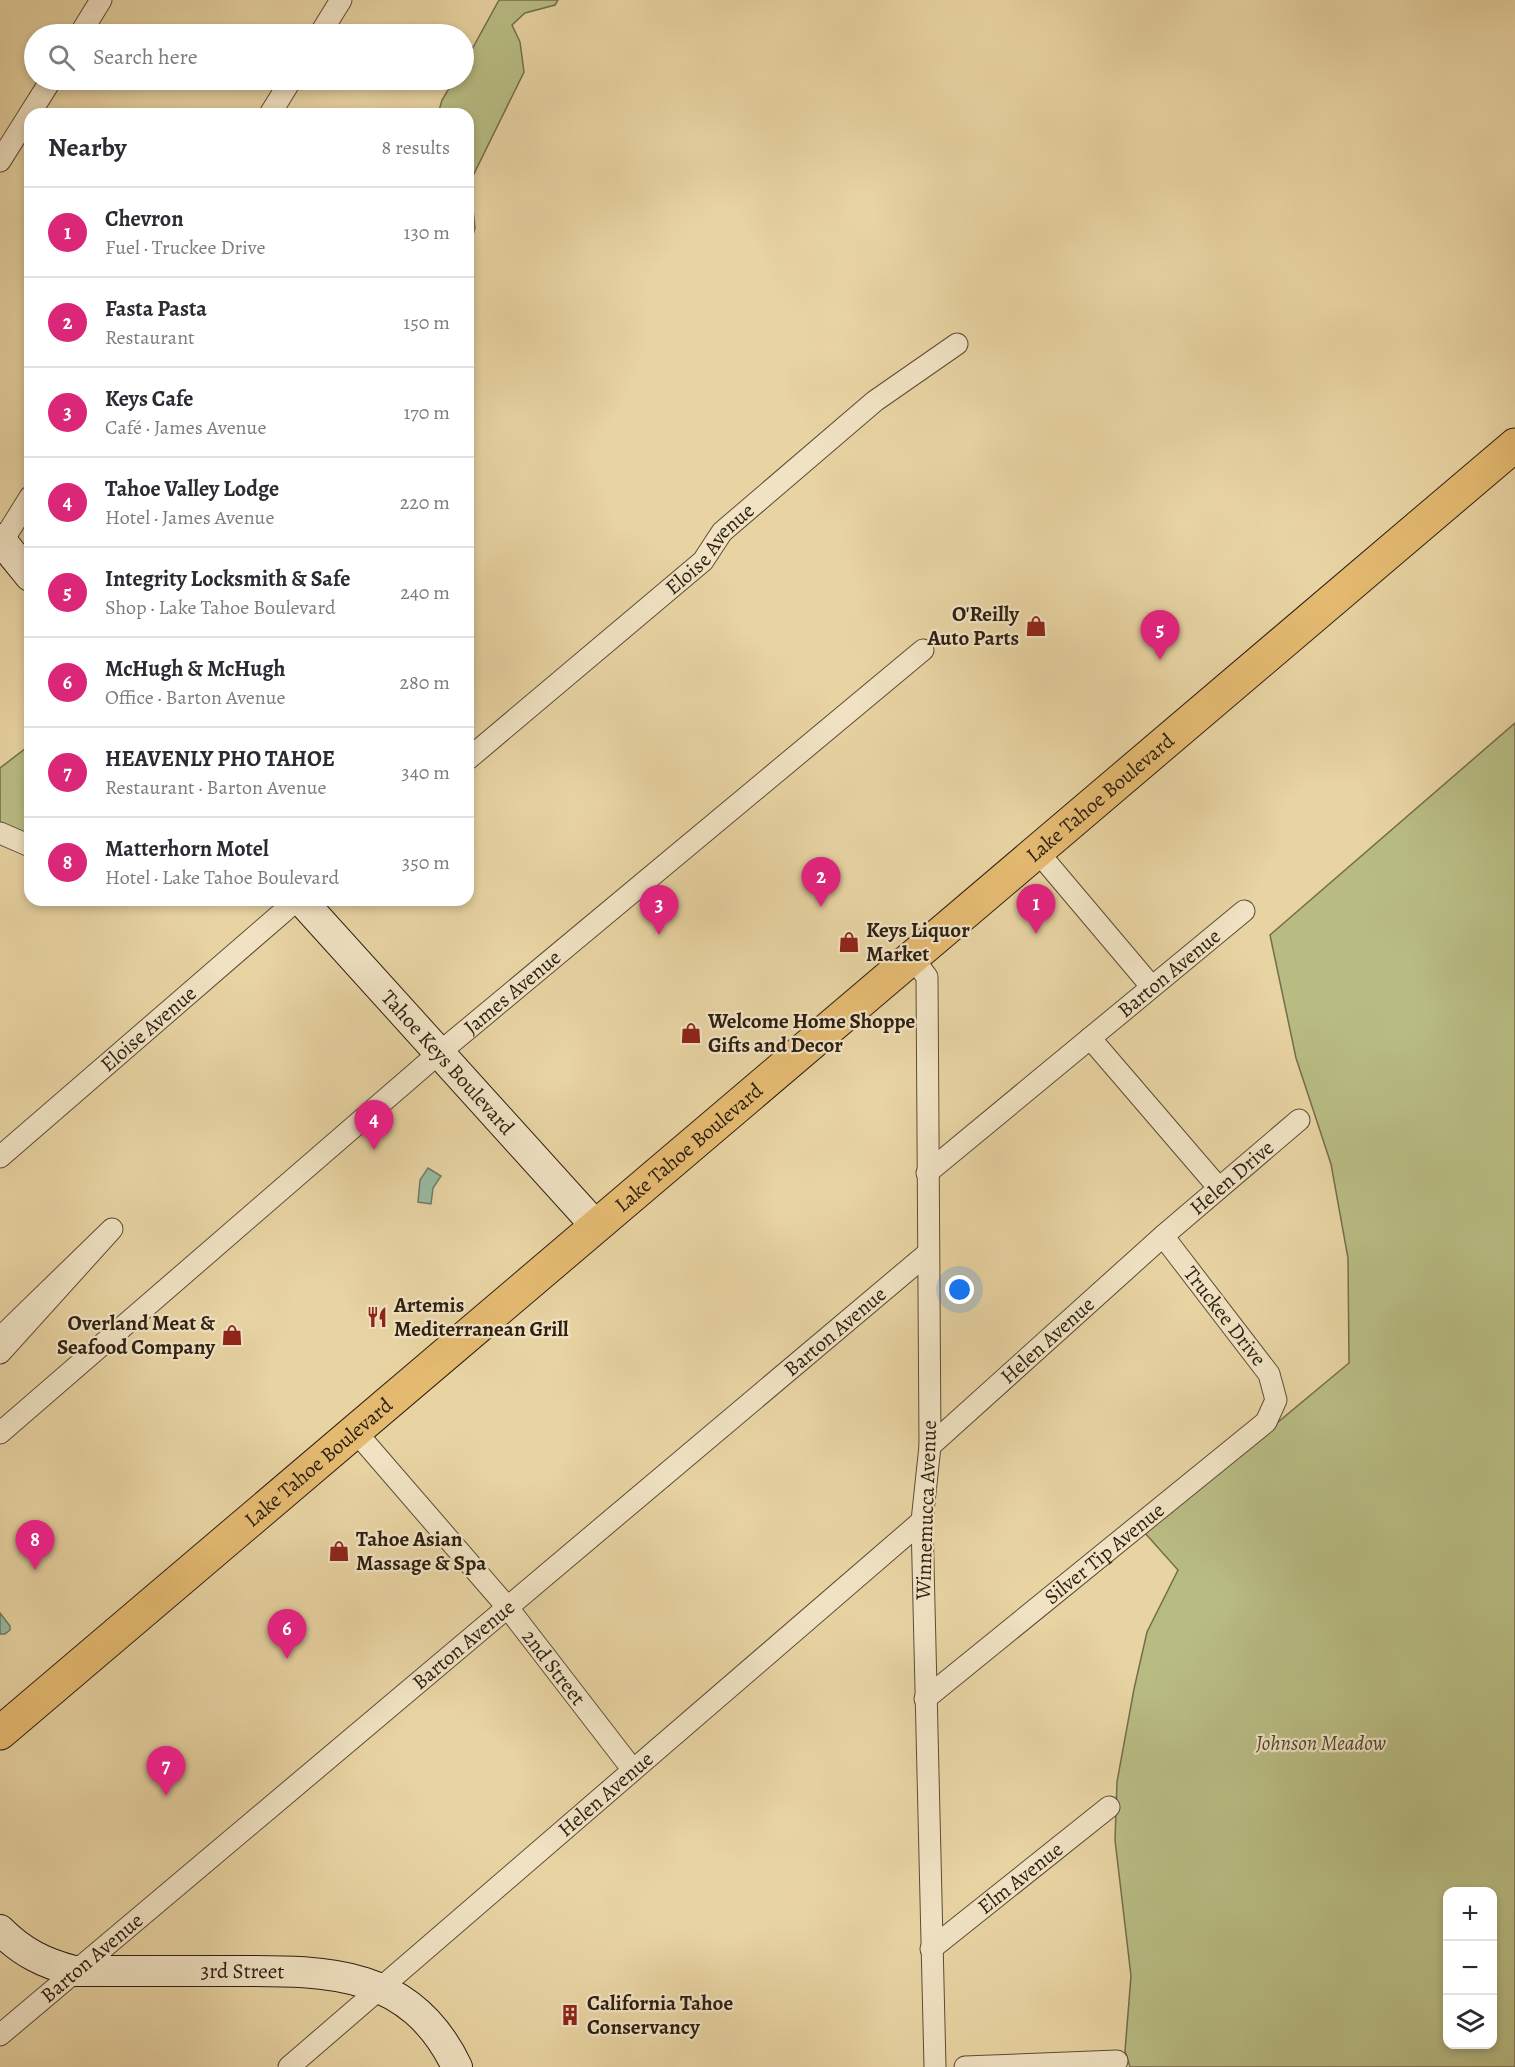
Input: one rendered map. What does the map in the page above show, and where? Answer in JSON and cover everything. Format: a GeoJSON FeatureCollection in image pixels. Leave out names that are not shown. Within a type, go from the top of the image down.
{"type":"FeatureCollection","features":[{"type":"Feature","properties":{"kind":"highway","name":"Lake Tahoe Boulevard"},"geometry":{"type":"LineString","coordinates":[[0,1733],[1515,445]]}},
{"type":"Feature","properties":{"kind":"street"},"geometry":{"type":"LineString","coordinates":[[86,24],[101,0]]}},
{"type":"Feature","properties":{"kind":"street"},"geometry":{"type":"LineString","coordinates":[[326,24],[341,0]]}},
{"type":"Feature","properties":{"kind":"street"},"geometry":{"type":"LineString","coordinates":[[33,108],[45,90]]}},
{"type":"Feature","properties":{"kind":"street"},"geometry":{"type":"LineString","coordinates":[[274,108],[285,90]]}},
{"type":"Feature","properties":{"kind":"street"},"geometry":{"type":"LineString","coordinates":[[0,161],[24,123]]}},
{"type":"Feature","properties":{"kind":"street","name":"Eloise Avenue"},"geometry":{"type":"LineString","coordinates":[[474,754],[703,561],[722,532],[875,401],[957,344]]}},
{"type":"Feature","properties":{"kind":"street"},"geometry":{"type":"LineString","coordinates":[[24,506],[1,541],[24,569]]}},
{"type":"Feature","properties":{"kind":"street","name":"James Avenue"},"geometry":{"type":"LineString","coordinates":[[0,1433],[439,1053],[923,650]]}},
{"type":"Feature","properties":{"kind":"street"},"geometry":{"type":"LineString","coordinates":[[0,833],[24,843]]}},
{"type":"Feature","properties":{"kind":"street"},"geometry":{"type":"LineString","coordinates":[[1037,851],[1151,986]]}},
{"type":"Feature","properties":{"kind":"street","name":"Eloise Avenue"},"geometry":{"type":"LineString","coordinates":[[0,1157],[292,906]]}},
{"type":"Feature","properties":{"kind":"street","name":"Tahoe Keys Boulevard"},"geometry":{"type":"LineString","coordinates":[[304,906],[596,1225]]}},
{"type":"Feature","properties":{"kind":"street","name":"Barton Avenue"},"geometry":{"type":"LineString","coordinates":[[927,1173],[1244,911]]}},
{"type":"Feature","properties":{"kind":"street","name":"Winnemucca Avenue"},"geometry":{"type":"LineString","coordinates":[[912,957],[927,977],[930,1446],[921,1521],[935,2067]]}},
{"type":"Feature","properties":{"kind":"street"},"geometry":{"type":"LineString","coordinates":[[1090,1038],[1218,1187]]}},
{"type":"Feature","properties":{"kind":"street","name":"Helen Drive"},"geometry":{"type":"LineString","coordinates":[[1163,1236],[1299,1120]]}},
{"type":"Feature","properties":{"kind":"street"},"geometry":{"type":"LineString","coordinates":[[0,1338],[112,1229],[0,1353]]}},
{"type":"Feature","properties":{"kind":"street","name":"Truckee Drive"},"geometry":{"type":"LineString","coordinates":[[1163,1236],[1269,1374],[1276,1400]]}},
{"type":"Feature","properties":{"kind":"street","name":"Helen Avenue"},"geometry":{"type":"LineString","coordinates":[[930,1446],[1163,1236]]}},
{"type":"Feature","properties":{"kind":"street","name":"Barton Avenue"},"geometry":{"type":"LineString","coordinates":[[0,2035],[928,1253]]}},
{"type":"Feature","properties":{"kind":"street","name":"Silver Tip Avenue"},"geometry":{"type":"LineString","coordinates":[[925,1699],[1266,1422],[1276,1400]]}},
{"type":"Feature","properties":{"kind":"street","name":"2nd Street"},"geometry":{"type":"LineString","coordinates":[[354,1431],[508,1608],[633,1770]]}},
{"type":"Feature","properties":{"kind":"street","name":"Helen Avenue"},"geometry":{"type":"LineString","coordinates":[[289,2067],[921,1521]]}},
{"type":"Feature","properties":{"kind":"street","name":"Elm Avenue"},"geometry":{"type":"LineString","coordinates":[[931,1949],[1109,1807]]}},
{"type":"Feature","properties":{"kind":"street","name":"3rd Street"},"geometry":{"type":"LineString","coordinates":[[0,1930],[28,1953],[50,1965],[74,1971],[301,1971],[361,1980],[382,1988],[406,2003],[429,2024],[450,2052],[457,2067]]}},
{"type":"Feature","properties":{"kind":"street"},"geometry":{"type":"LineString","coordinates":[[965,2067],[1117,2061]]}},
{"type":"Feature","properties":{"kind":"green space"},"geometry":{"type":"Polygon","coordinates":[[[499,0],[558,0],[555,5],[525,13],[512,25],[520,42],[524,72],[474,174],[474,108],[440,108],[448,90],[474,90],[474,46],[499,0]]]}},
{"type":"Feature","properties":{"kind":"green space","name":"Johnson Meadow"},"geometry":{"type":"Polygon","coordinates":[[[1515,723],[1515,2067],[1130,2067],[1125,2051],[1131,1976],[1115,1840],[1117,1782],[1147,1632],[1178,1570],[1145,1533],[1349,1363],[1348,1258],[1331,1164],[1296,1058],[1270,935],[1515,723]]]}},
{"type":"Feature","properties":{"kind":"green space"},"geometry":{"type":"Polygon","coordinates":[[[24,750],[24,833],[0,823],[0,768],[24,750]]]}},
{"type":"Feature","properties":{"kind":"shaded area"},"geometry":{"type":"Polygon","coordinates":[[[428,1168],[441,1176],[433,1188],[431,1204],[418,1202],[420,1180],[428,1168]]]}},
{"type":"Feature","properties":{"kind":"shaded area"},"geometry":{"type":"Polygon","coordinates":[[[0,1613],[10,1626],[10,1630],[5,1634],[0,1634],[0,1613]]]}},
{"type":"Feature","properties":{"kind":"place","name":"O'Reilly Auto Parts"},"geometry":{"type":"Point","coordinates":[1036,626]}},
{"type":"Feature","properties":{"kind":"place","name":"Integrity Locksmith & Safe"},"geometry":{"type":"Point","coordinates":[1160,660]}},
{"type":"Feature","properties":{"kind":"place","name":"Fasta Pasta"},"geometry":{"type":"Point","coordinates":[821,907]}},
{"type":"Feature","properties":{"kind":"place","name":"Chevron"},"geometry":{"type":"Point","coordinates":[1036,934]}},
{"type":"Feature","properties":{"kind":"place","name":"Keys Cafe"},"geometry":{"type":"Point","coordinates":[659,935]}},
{"type":"Feature","properties":{"kind":"place","name":"Keys Liquor Market"},"geometry":{"type":"Point","coordinates":[849,942]}},
{"type":"Feature","properties":{"kind":"place","name":"Welcome Home Shoppe Gifts and Decor"},"geometry":{"type":"Point","coordinates":[691,1033]}},
{"type":"Feature","properties":{"kind":"place","name":"Tahoe Valley Lodge"},"geometry":{"type":"Point","coordinates":[374,1150]}},
{"type":"Feature","properties":{"kind":"place","name":"Artemis Mediterranean Grill"},"geometry":{"type":"Point","coordinates":[377,1317]}},
{"type":"Feature","properties":{"kind":"place","name":"Overland Meat & Seafood Company"},"geometry":{"type":"Point","coordinates":[232,1335]}},
{"type":"Feature","properties":{"kind":"place","name":"Tahoe Asian Massage & Spa"},"geometry":{"type":"Point","coordinates":[339,1551]}},
{"type":"Feature","properties":{"kind":"place","name":"Matterhorn Motel"},"geometry":{"type":"Point","coordinates":[35,1570]}},
{"type":"Feature","properties":{"kind":"place","name":"McHugh & McHugh"},"geometry":{"type":"Point","coordinates":[287,1659]}},
{"type":"Feature","properties":{"kind":"place","name":"HEAVENLY PHO TAHOE"},"geometry":{"type":"Point","coordinates":[166,1796]}},
{"type":"Feature","properties":{"kind":"place","name":"California Tahoe Conservancy"},"geometry":{"type":"Point","coordinates":[570,2015]}}]}
